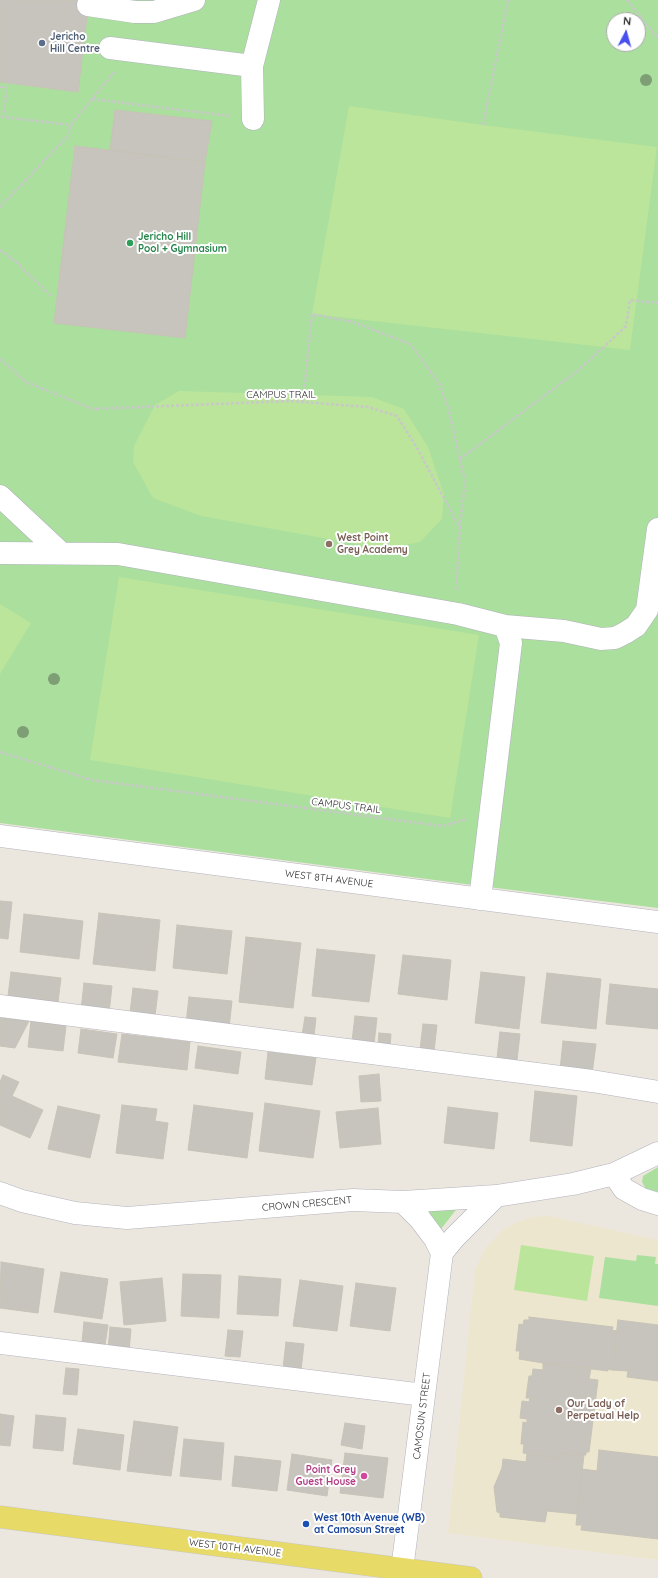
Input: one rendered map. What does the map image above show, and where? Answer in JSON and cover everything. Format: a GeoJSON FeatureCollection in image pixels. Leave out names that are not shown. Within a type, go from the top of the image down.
{"type":"FeatureCollection","features":[{"type":"Feature","properties":{"kind":"main road","name":"WEST 10TH AVENUE"},"geometry":{"type":"LineString","coordinates":[[0,1517],[401,1574],[471,1578]]}},
{"type":"Feature","properties":{"kind":"street"},"geometry":{"type":"LineString","coordinates":[[88,5],[135,12],[154,12],[194,0]]}},
{"type":"Feature","properties":{"kind":"street"},"geometry":{"type":"LineString","coordinates":[[253,119],[252,66],[269,0]]}},
{"type":"Feature","properties":{"kind":"street"},"geometry":{"type":"LineString","coordinates":[[110,48],[252,66]]}},
{"type":"Feature","properties":{"kind":"street"},"geometry":{"type":"LineString","coordinates":[[0,496],[61,554]]}},
{"type":"Feature","properties":{"kind":"street"},"geometry":{"type":"LineString","coordinates":[[0,553],[118,554],[458,614],[505,626],[564,631],[601,639],[615,638],[625,633],[636,626],[647,610],[658,529]]}},
{"type":"Feature","properties":{"kind":"street"},"geometry":{"type":"LineString","coordinates":[[480,899],[511,643],[505,626]]}},
{"type":"Feature","properties":{"kind":"street","name":"WEST 8TH AVENUE"},"geometry":{"type":"LineString","coordinates":[[0,836],[658,922]]}},
{"type":"Feature","properties":{"kind":"street"},"geometry":{"type":"LineString","coordinates":[[0,1006],[592,1081],[658,1092]]}},
{"type":"Feature","properties":{"kind":"street","name":"CROWN CRESCENT"},"geometry":{"type":"LineString","coordinates":[[0,1192],[22,1201],[75,1213],[127,1218],[354,1200],[403,1202],[496,1196],[574,1184],[614,1174],[658,1153]]}},
{"type":"Feature","properties":{"kind":"street"},"geometry":{"type":"LineString","coordinates":[[614,1174],[624,1189],[642,1199],[658,1204]]}},
{"type":"Feature","properties":{"kind":"street"},"geometry":{"type":"LineString","coordinates":[[403,1202],[420,1219],[435,1239],[442,1253],[454,1238],[496,1196]]}},
{"type":"Feature","properties":{"kind":"street","name":"CAMOSUN STREET"},"geometry":{"type":"LineString","coordinates":[[401,1574],[442,1253]]}},
{"type":"Feature","properties":{"kind":"street"},"geometry":{"type":"LineString","coordinates":[[0,1343],[424,1395]]}},
{"type":"Feature","properties":{"kind":"path"},"geometry":{"type":"LineString","coordinates":[[483,125],[508,0]]}},
{"type":"Feature","properties":{"kind":"path"},"geometry":{"type":"LineString","coordinates":[[627,0],[658,39]]}},
{"type":"Feature","properties":{"kind":"path"},"geometry":{"type":"LineString","coordinates":[[0,207],[67,137],[71,124],[132,51]]}},
{"type":"Feature","properties":{"kind":"path"},"geometry":{"type":"LineString","coordinates":[[0,86],[7,87],[3,117],[71,124]]}},
{"type":"Feature","properties":{"kind":"path"},"geometry":{"type":"LineString","coordinates":[[92,99],[253,119]]}},
{"type":"Feature","properties":{"kind":"path"},"geometry":{"type":"LineString","coordinates":[[0,250],[16,262],[52,297]]}},
{"type":"Feature","properties":{"kind":"path"},"geometry":{"type":"LineString","coordinates":[[460,459],[582,367],[620,332],[626,326],[630,300],[658,303]]}},
{"type":"Feature","properties":{"kind":"path"},"geometry":{"type":"LineString","coordinates":[[303,402],[312,314],[353,322],[410,344],[439,383],[448,407],[465,481],[460,528],[456,594]]}},
{"type":"Feature","properties":{"kind":"path","name":"CAMPUS TRAIL"},"geometry":{"type":"LineString","coordinates":[[0,359],[26,382],[93,409],[290,401],[368,407],[397,416],[418,448],[460,528]]}},
{"type":"Feature","properties":{"kind":"path","name":"CAMPUS TRAIL"},"geometry":{"type":"LineString","coordinates":[[0,752],[92,780],[442,826],[469,818]]}},
{"type":"Feature","properties":{"kind":"shaded area","name":"Our Lady of Perpetual Help"},"geometry":{"type":"Polygon","coordinates":[[[549,1216],[658,1240],[658,1560],[448,1533],[475,1270],[486,1247],[504,1229],[533,1217],[549,1216]]]}},
{"type":"Feature","properties":{"kind":"green space"},"geometry":{"type":"Polygon","coordinates":[[[0,0],[658,0],[658,908],[0,823],[0,0]]]}},
{"type":"Feature","properties":{"kind":"green space"},"geometry":{"type":"Polygon","coordinates":[[[349,106],[657,147],[630,350],[312,314],[349,106]]]}},
{"type":"Feature","properties":{"kind":"green space"},"geometry":{"type":"Polygon","coordinates":[[[179,391],[372,397],[404,409],[428,447],[444,495],[442,519],[420,542],[384,549],[201,516],[153,498],[133,462],[134,446],[155,405],[179,391]]]}},
{"type":"Feature","properties":{"kind":"green space"},"geometry":{"type":"Polygon","coordinates":[[[119,577],[479,635],[450,818],[90,760],[119,577]]]}},
{"type":"Feature","properties":{"kind":"green space"},"geometry":{"type":"Polygon","coordinates":[[[0,604],[31,623],[0,674],[0,604]]]}},
{"type":"Feature","properties":{"kind":"green space"},"geometry":{"type":"Polygon","coordinates":[[[658,1167],[658,1192],[646,1189],[642,1182],[643,1176],[658,1167]]]}},
{"type":"Feature","properties":{"kind":"green space"},"geometry":{"type":"Polygon","coordinates":[[[459,1206],[441,1229],[427,1209],[459,1206]]]}},
{"type":"Feature","properties":{"kind":"green space"},"geometry":{"type":"Polygon","coordinates":[[[521,1245],[594,1256],[587,1301],[514,1290],[521,1245]]]}},
{"type":"Feature","properties":{"kind":"green space"},"geometry":{"type":"Polygon","coordinates":[[[637,1255],[656,1257],[655,1264],[658,1264],[658,1306],[599,1298],[605,1257],[636,1261],[637,1255]]]}},
{"type":"Feature","properties":{"kind":"building","name":"Jericho Hill Centre"},"geometry":{"type":"Polygon","coordinates":[[[0,0],[89,0],[78,92],[0,82],[0,0]]]}},
{"type":"Feature","properties":{"kind":"building"},"geometry":{"type":"Polygon","coordinates":[[[115,110],[212,121],[205,162],[110,150],[115,110]]]}},
{"type":"Feature","properties":{"kind":"building","name":"Jericho Hill Pool + Gymnasium"},"geometry":{"type":"Polygon","coordinates":[[[75,146],[205,162],[185,338],[54,323],[75,146]]]}},
{"type":"Feature","properties":{"kind":"building"},"geometry":{"type":"Polygon","coordinates":[[[0,901],[12,902],[8,939],[0,938],[0,901]]]}},
{"type":"Feature","properties":{"kind":"building"},"geometry":{"type":"Polygon","coordinates":[[[99,913],[160,920],[155,971],[93,964],[99,913]]]}},
{"type":"Feature","properties":{"kind":"building"},"geometry":{"type":"Polygon","coordinates":[[[24,914],[83,921],[79,959],[20,952],[24,914]]]}},
{"type":"Feature","properties":{"kind":"building"},"geometry":{"type":"Polygon","coordinates":[[[177,925],[232,931],[227,974],[173,968],[177,925]]]}},
{"type":"Feature","properties":{"kind":"building"},"geometry":{"type":"Polygon","coordinates":[[[246,937],[301,943],[293,1008],[239,1002],[246,937]]]}},
{"type":"Feature","properties":{"kind":"building"},"geometry":{"type":"Polygon","coordinates":[[[317,949],[375,955],[369,1002],[312,996],[317,949]]]}},
{"type":"Feature","properties":{"kind":"building"},"geometry":{"type":"Polygon","coordinates":[[[403,955],[451,960],[447,1000],[398,994],[403,955]]]}},
{"type":"Feature","properties":{"kind":"building"},"geometry":{"type":"Polygon","coordinates":[[[11,972],[61,978],[58,1002],[8,996],[11,972]]]}},
{"type":"Feature","properties":{"kind":"building"},"geometry":{"type":"Polygon","coordinates":[[[481,972],[525,977],[519,1029],[475,1023],[481,972]]]}},
{"type":"Feature","properties":{"kind":"building"},"geometry":{"type":"Polygon","coordinates":[[[547,973],[601,979],[596,1029],[541,1023],[547,973]]]}},
{"type":"Feature","properties":{"kind":"building"},"geometry":{"type":"Polygon","coordinates":[[[84,983],[112,986],[109,1013],[81,1010],[84,983]]]}},
{"type":"Feature","properties":{"kind":"building"},"geometry":{"type":"Polygon","coordinates":[[[610,984],[658,989],[658,1029],[606,1024],[610,984]]]}},
{"type":"Feature","properties":{"kind":"building"},"geometry":{"type":"Polygon","coordinates":[[[133,988],[158,991],[155,1016],[130,1013],[133,988]]]}},
{"type":"Feature","properties":{"kind":"building"},"geometry":{"type":"Polygon","coordinates":[[[189,997],[232,1001],[229,1028],[186,1023],[189,997]]]}},
{"type":"Feature","properties":{"kind":"building"},"geometry":{"type":"Polygon","coordinates":[[[355,1016],[377,1018],[374,1044],[352,1041],[355,1016]]]}},
{"type":"Feature","properties":{"kind":"building"},"geometry":{"type":"Polygon","coordinates":[[[305,1017],[316,1018],[314,1036],[302,1035],[305,1017]]]}},
{"type":"Feature","properties":{"kind":"building"},"geometry":{"type":"Polygon","coordinates":[[[0,1018],[29,1021],[15,1048],[0,1046],[0,1018]]]}},
{"type":"Feature","properties":{"kind":"building"},"geometry":{"type":"Polygon","coordinates":[[[31,1021],[66,1026],[63,1051],[28,1047],[31,1021]]]}},
{"type":"Feature","properties":{"kind":"building"},"geometry":{"type":"Polygon","coordinates":[[[423,1024],[437,1025],[434,1051],[420,1050],[423,1024]]]}},
{"type":"Feature","properties":{"kind":"building"},"geometry":{"type":"Polygon","coordinates":[[[81,1029],[117,1034],[113,1058],[78,1053],[81,1029]]]}},
{"type":"Feature","properties":{"kind":"building"},"geometry":{"type":"Polygon","coordinates":[[[500,1032],[520,1034],[517,1060],[497,1058],[500,1032]]]}},
{"type":"Feature","properties":{"kind":"building"},"geometry":{"type":"Polygon","coordinates":[[[379,1033],[391,1034],[390,1047],[378,1045],[379,1033]]]}},
{"type":"Feature","properties":{"kind":"building"},"geometry":{"type":"Polygon","coordinates":[[[122,1034],[190,1042],[187,1070],[118,1062],[122,1034]]]}},
{"type":"Feature","properties":{"kind":"building"},"geometry":{"type":"Polygon","coordinates":[[[563,1041],[596,1044],[592,1074],[560,1070],[563,1041]]]}},
{"type":"Feature","properties":{"kind":"building"},"geometry":{"type":"Polygon","coordinates":[[[198,1046],[241,1052],[238,1074],[195,1068],[198,1046]]]}},
{"type":"Feature","properties":{"kind":"building"},"geometry":{"type":"Polygon","coordinates":[[[268,1052],[316,1058],[312,1085],[265,1079],[268,1052]]]}},
{"type":"Feature","properties":{"kind":"building"},"geometry":{"type":"Polygon","coordinates":[[[379,1074],[381,1101],[361,1102],[359,1076],[379,1074]]]}},
{"type":"Feature","properties":{"kind":"building"},"geometry":{"type":"Polygon","coordinates":[[[3,1075],[19,1082],[12,1096],[43,1110],[30,1138],[0,1125],[0,1082],[3,1075]]]}},
{"type":"Feature","properties":{"kind":"building"},"geometry":{"type":"Polygon","coordinates":[[[535,1091],[577,1096],[572,1146],[530,1141],[535,1091]]]}},
{"type":"Feature","properties":{"kind":"building"},"geometry":{"type":"Polygon","coordinates":[[[265,1103],[320,1111],[313,1158],[259,1151],[265,1103]]]}},
{"type":"Feature","properties":{"kind":"building"},"geometry":{"type":"Polygon","coordinates":[[[122,1105],[157,1109],[155,1121],[168,1123],[163,1159],[116,1153],[122,1105]]]}},
{"type":"Feature","properties":{"kind":"building"},"geometry":{"type":"Polygon","coordinates":[[[194,1105],[253,1113],[247,1158],[188,1150],[194,1105]]]}},
{"type":"Feature","properties":{"kind":"building"},"geometry":{"type":"Polygon","coordinates":[[[58,1106],[100,1115],[90,1158],[48,1149],[58,1106]]]}},
{"type":"Feature","properties":{"kind":"building"},"geometry":{"type":"Polygon","coordinates":[[[448,1107],[498,1113],[494,1149],[444,1143],[448,1107]]]}},
{"type":"Feature","properties":{"kind":"building"},"geometry":{"type":"Polygon","coordinates":[[[378,1108],[381,1144],[340,1148],[336,1112],[378,1108]]]}},
{"type":"Feature","properties":{"kind":"building"},"geometry":{"type":"Polygon","coordinates":[[[1,1262],[44,1269],[38,1313],[0,1308],[1,1262]]]}},
{"type":"Feature","properties":{"kind":"building"},"geometry":{"type":"Polygon","coordinates":[[[61,1272],[108,1279],[102,1319],[54,1312],[61,1272]]]}},
{"type":"Feature","properties":{"kind":"building"},"geometry":{"type":"Polygon","coordinates":[[[183,1274],[221,1275],[219,1318],[181,1316],[183,1274]]]}},
{"type":"Feature","properties":{"kind":"building"},"geometry":{"type":"Polygon","coordinates":[[[239,1276],[281,1279],[278,1316],[237,1314],[239,1276]]]}},
{"type":"Feature","properties":{"kind":"building"},"geometry":{"type":"Polygon","coordinates":[[[162,1278],[166,1321],[124,1325],[120,1282],[162,1278]]]}},
{"type":"Feature","properties":{"kind":"building"},"geometry":{"type":"Polygon","coordinates":[[[300,1280],[343,1286],[337,1331],[293,1326],[300,1280]]]}},
{"type":"Feature","properties":{"kind":"building"},"geometry":{"type":"Polygon","coordinates":[[[356,1283],[396,1288],[390,1331],[350,1326],[356,1283]]]}},
{"type":"Feature","properties":{"kind":"building"},"geometry":{"type":"Polygon","coordinates":[[[529,1317],[613,1327],[612,1330],[617,1331],[612,1370],[608,1369],[608,1371],[519,1359],[520,1351],[516,1351],[519,1324],[523,1325],[524,1320],[529,1320],[529,1317]]]}},
{"type":"Feature","properties":{"kind":"building"},"geometry":{"type":"Polygon","coordinates":[[[618,1320],[658,1325],[658,1381],[627,1377],[628,1371],[612,1370],[618,1320]]]}},
{"type":"Feature","properties":{"kind":"building"},"geometry":{"type":"Polygon","coordinates":[[[84,1322],[108,1325],[105,1345],[82,1342],[84,1322]]]}},
{"type":"Feature","properties":{"kind":"building"},"geometry":{"type":"Polygon","coordinates":[[[110,1327],[131,1329],[129,1352],[108,1350],[110,1327]]]}},
{"type":"Feature","properties":{"kind":"building"},"geometry":{"type":"Polygon","coordinates":[[[228,1330],[243,1331],[240,1357],[225,1356],[228,1330]]]}},
{"type":"Feature","properties":{"kind":"building"},"geometry":{"type":"Polygon","coordinates":[[[286,1342],[304,1344],[301,1370],[283,1368],[286,1342]]]}},
{"type":"Feature","properties":{"kind":"building"},"geometry":{"type":"Polygon","coordinates":[[[543,1363],[591,1368],[589,1379],[598,1380],[589,1452],[586,1452],[586,1455],[561,1453],[560,1458],[523,1453],[524,1444],[521,1444],[523,1422],[527,1423],[527,1419],[520,1418],[522,1401],[529,1402],[530,1398],[526,1398],[529,1376],[532,1376],[533,1369],[543,1370],[543,1363]]]}},
{"type":"Feature","properties":{"kind":"building"},"geometry":{"type":"Polygon","coordinates":[[[66,1368],[79,1369],[77,1395],[63,1394],[66,1368]]]}},
{"type":"Feature","properties":{"kind":"building"},"geometry":{"type":"Polygon","coordinates":[[[0,1414],[14,1416],[10,1446],[0,1445],[0,1414]]]}},
{"type":"Feature","properties":{"kind":"building"},"geometry":{"type":"Polygon","coordinates":[[[36,1415],[66,1418],[63,1451],[33,1448],[36,1415]]]}},
{"type":"Feature","properties":{"kind":"building"},"geometry":{"type":"Polygon","coordinates":[[[134,1421],[178,1427],[171,1476],[127,1471],[134,1421]]]}},
{"type":"Feature","properties":{"kind":"building"},"geometry":{"type":"Polygon","coordinates":[[[345,1423],[365,1426],[362,1449],[341,1445],[345,1423]]]}},
{"type":"Feature","properties":{"kind":"building"},"geometry":{"type":"Polygon","coordinates":[[[78,1429],[124,1435],[120,1470],[73,1464],[78,1429]]]}},
{"type":"Feature","properties":{"kind":"building"},"geometry":{"type":"Polygon","coordinates":[[[184,1439],[224,1443],[221,1480],[180,1476],[184,1439]]]}},
{"type":"Feature","properties":{"kind":"building"},"geometry":{"type":"Polygon","coordinates":[[[599,1450],[658,1457],[658,1539],[581,1530],[582,1525],[576,1525],[582,1469],[597,1471],[599,1450]]]}},
{"type":"Feature","properties":{"kind":"building","name":"Point Grey Guest House"},"geometry":{"type":"Polygon","coordinates":[[[345,1453],[388,1458],[383,1498],[340,1493],[345,1453]]]}},
{"type":"Feature","properties":{"kind":"building"},"geometry":{"type":"Polygon","coordinates":[[[561,1453],[584,1455],[577,1514],[547,1511],[545,1522],[500,1517],[500,1513],[497,1512],[494,1487],[502,1468],[503,1459],[526,1462],[527,1454],[560,1458],[561,1453]]]}},
{"type":"Feature","properties":{"kind":"building"},"geometry":{"type":"Polygon","coordinates":[[[292,1454],[332,1460],[327,1496],[287,1490],[292,1454]]]}},
{"type":"Feature","properties":{"kind":"building"},"geometry":{"type":"Polygon","coordinates":[[[235,1456],[281,1461],[277,1491],[232,1486],[235,1456]]]}},
{"type":"Feature","properties":{"kind":"place","name":"Jericho Hill Centre"},"geometry":{"type":"Point","coordinates":[42,43]}},
{"type":"Feature","properties":{"kind":"place","name":"Jericho Hill Pool + Gymnasium"},"geometry":{"type":"Point","coordinates":[130,243]}},
{"type":"Feature","properties":{"kind":"place","name":"West Point Grey Academy"},"geometry":{"type":"Point","coordinates":[329,544]}},
{"type":"Feature","properties":{"kind":"place","name":"Our Lady of Perpetual Help"},"geometry":{"type":"Point","coordinates":[559,1410]}},
{"type":"Feature","properties":{"kind":"place","name":"Point Grey Guest House"},"geometry":{"type":"Point","coordinates":[364,1476]}},
{"type":"Feature","properties":{"kind":"place","name":"West 10th Avenue (WB) at Camosun Street"},"geometry":{"type":"Point","coordinates":[306,1524]}}]}
